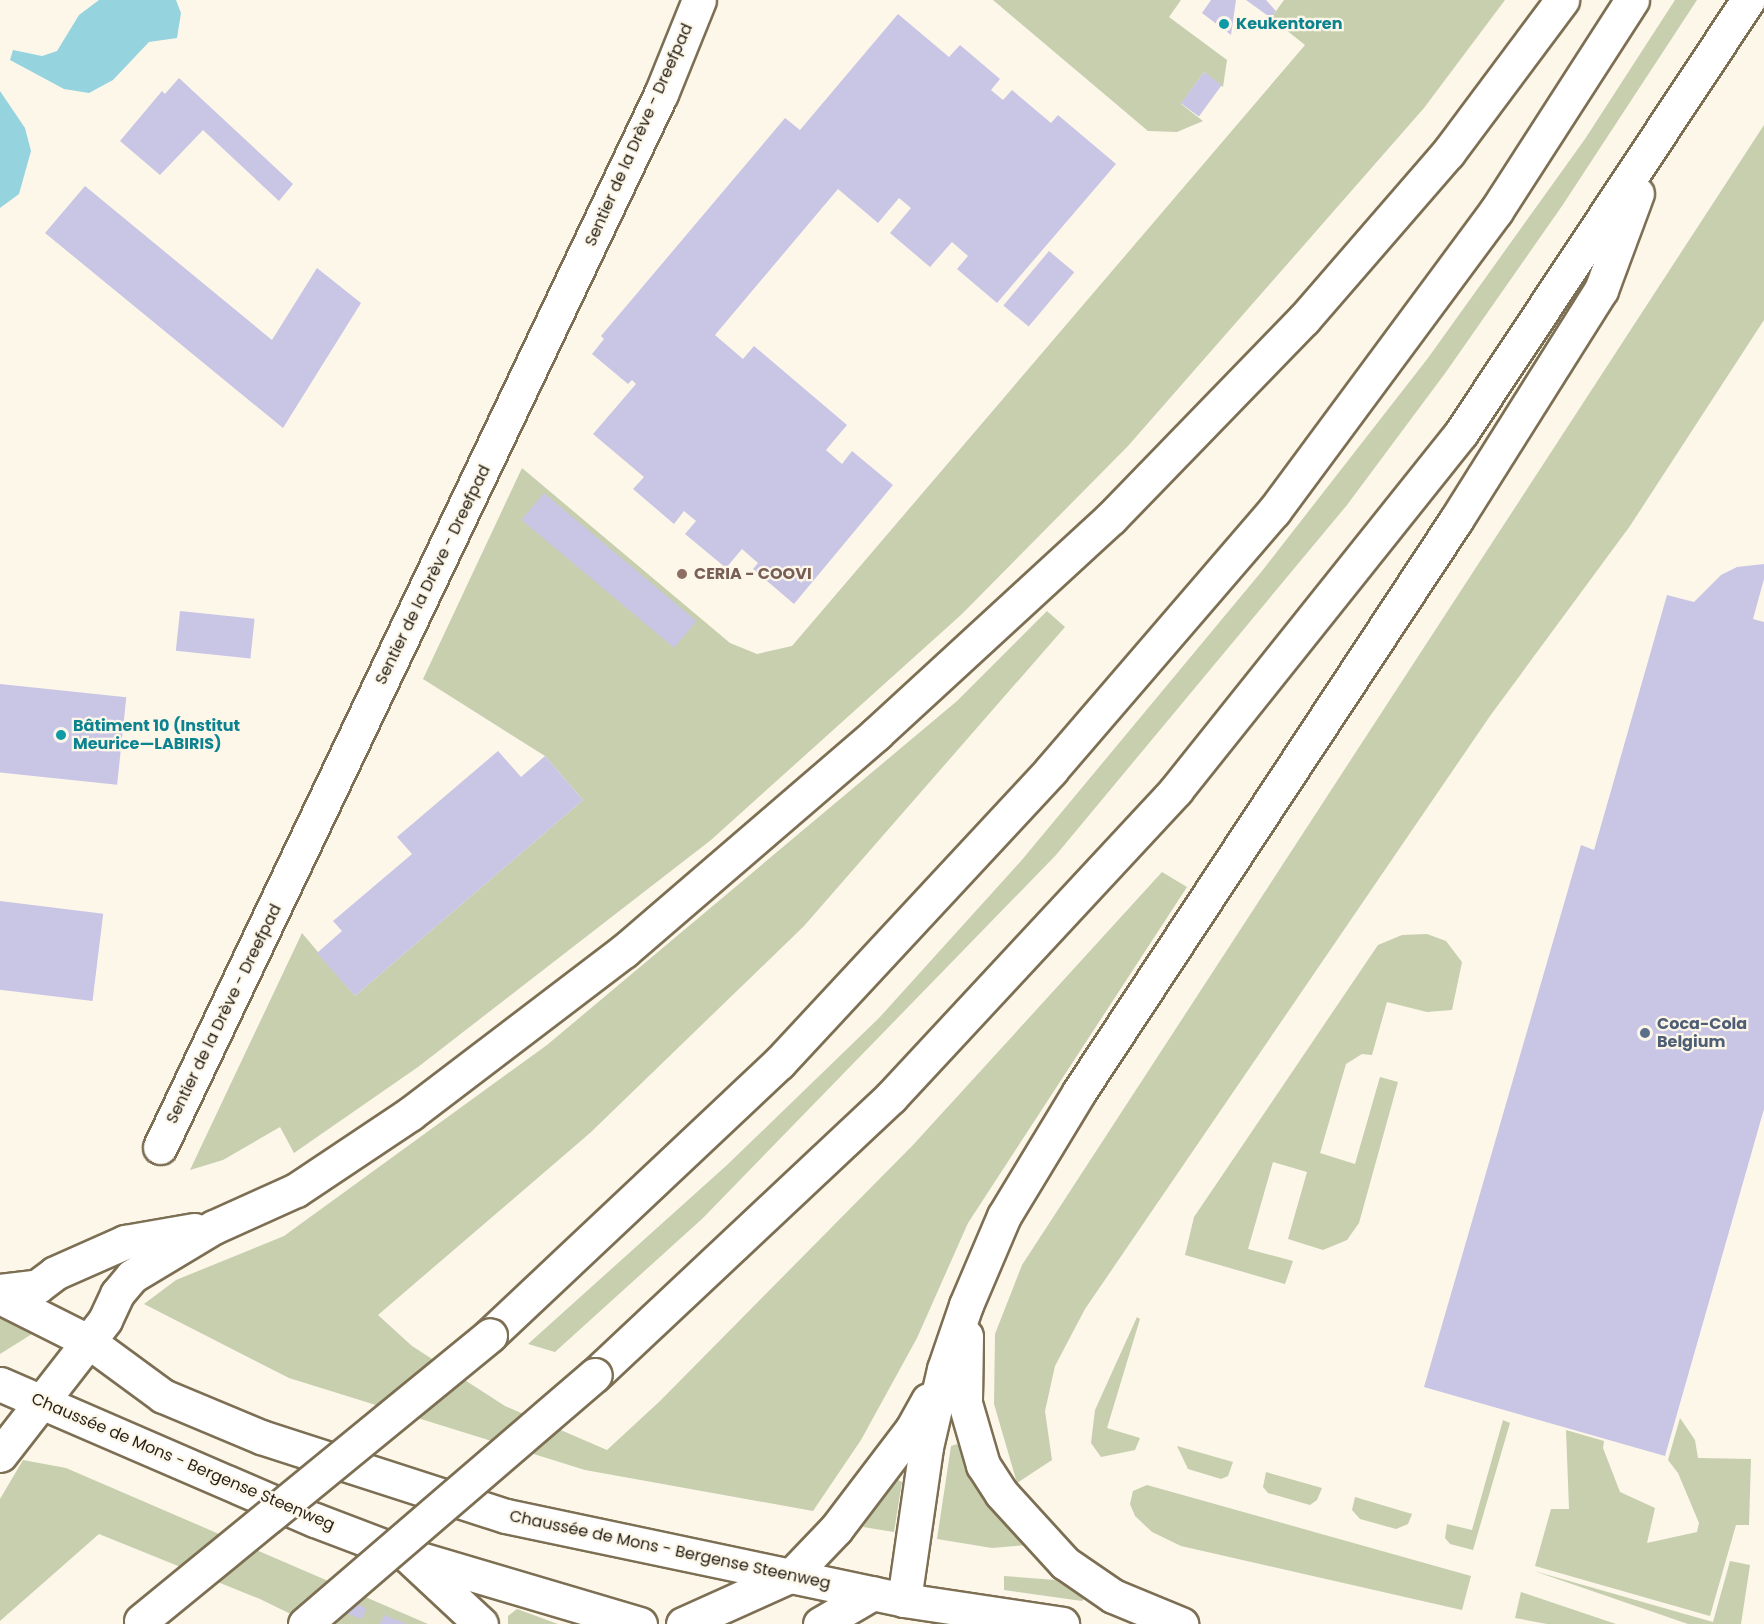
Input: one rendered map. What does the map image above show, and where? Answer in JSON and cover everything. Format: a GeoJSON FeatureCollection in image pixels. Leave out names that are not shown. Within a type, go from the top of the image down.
{"type":"FeatureCollection","features":[{"type":"Feature","properties":{"kind":"main road","name":"Sentier de la Drève - Dreefpad"},"geometry":{"type":"LineString","coordinates":[[160,1147],[651,115],[699,0]]}},
{"type":"Feature","properties":{"kind":"main road"},"geometry":{"type":"LineString","coordinates":[[0,1455],[88,1341],[132,1276],[214,1227],[296,1190],[410,1114],[624,951],[876,734],[1111,518],[1304,319],[1448,153],[1562,0]]}},
{"type":"Feature","properties":{"kind":"main road"},"geometry":{"type":"LineString","coordinates":[[139,1622],[490,1335],[779,1063],[1051,770],[1274,511],[1496,211],[1632,0]]}},
{"type":"Feature","properties":{"kind":"main road"},"geometry":{"type":"LineString","coordinates":[[305,1624],[595,1375],[891,1097],[1176,790],[1461,433],[1748,0]]}},
{"type":"Feature","properties":{"kind":"main road"},"geometry":{"type":"LineString","coordinates":[[820,1624],[891,1606],[944,1369],[966,1305],[1004,1216],[1079,1092],[1456,520],[1601,290],[1656,141]]}},
{"type":"Feature","properties":{"kind":"main road"},"geometry":{"type":"LineString","coordinates":[[0,1291],[38,1286],[55,1273],[125,1242],[214,1227]]}},
{"type":"Feature","properties":{"kind":"main road","name":"Chaussée de Mons - Bergense Steenweg"},"geometry":{"type":"LineString","coordinates":[[0,1297],[88,1341],[163,1396],[261,1437],[388,1480],[506,1516],[792,1575],[891,1606],[1062,1624]]}},
{"type":"Feature","properties":{"kind":"main road"},"geometry":{"type":"LineString","coordinates":[[966,1305],[965,1403],[983,1465],[1000,1493],[1065,1563],[1113,1596],[1181,1624]]}},
{"type":"Feature","properties":{"kind":"main road"},"geometry":{"type":"LineString","coordinates":[[683,1624],[792,1575],[836,1529],[912,1429],[944,1369]]}},
{"type":"Feature","properties":{"kind":"main road","name":"Chaussée de Mons - Bergense Steenweg"},"geometry":{"type":"LineString","coordinates":[[0,1384],[304,1516],[407,1556],[640,1624]]}},
{"type":"Feature","properties":{"kind":"main road"},"geometry":{"type":"LineString","coordinates":[[407,1556],[481,1624]]}},
{"type":"Feature","properties":{"kind":"green space"},"geometry":{"type":"Polygon","coordinates":[[[993,0],[1181,0],[1169,17],[1227,60],[1223,87],[1204,72],[1181,104],[1203,121],[1177,132],[1148,131],[993,0]]]}},
{"type":"Feature","properties":{"kind":"green space"},"geometry":{"type":"Polygon","coordinates":[[[1284,0],[1505,0],[1424,108],[1128,446],[962,614],[711,840],[418,1067],[294,1153],[280,1127],[223,1160],[190,1170],[302,933],[355,996],[583,800],[545,756],[423,679],[522,468],[730,643],[757,654],[792,646],[1305,45],[1271,18],[1284,0]]]}},
{"type":"Feature","properties":{"kind":"green space"},"geometry":{"type":"Polygon","coordinates":[[[1675,0],[1697,0],[1562,206],[1446,372],[1347,505],[1056,855],[703,1218],[555,1352],[528,1344],[727,1165],[879,1018],[1021,861],[1262,571],[1428,358],[1585,139],[1675,0]]]}},
{"type":"Feature","properties":{"kind":"green space"},"geometry":{"type":"Polygon","coordinates":[[[1764,125],[1764,320],[1630,526],[1490,716],[1085,1309],[1055,1366],[1045,1411],[1052,1460],[1017,1483],[994,1404],[995,1334],[1022,1265],[1764,125]]]}},
{"type":"Feature","properties":{"kind":"green space"},"geometry":{"type":"Polygon","coordinates":[[[1047,611],[1065,627],[804,926],[590,1133],[378,1315],[412,1346],[505,1406],[607,1450],[660,1401],[913,1145],[1162,872],[1187,887],[968,1223],[917,1338],[861,1440],[813,1511],[585,1470],[289,1378],[144,1304],[176,1280],[284,1236],[547,1045],[957,701],[1047,611]]]}},
{"type":"Feature","properties":{"kind":"green space"},"geometry":{"type":"Polygon","coordinates":[[[1427,934],[1446,941],[1462,962],[1452,1010],[1427,1012],[1387,1002],[1372,1055],[1362,1054],[1346,1064],[1320,1153],[1355,1164],[1380,1077],[1398,1082],[1359,1223],[1347,1240],[1323,1250],[1288,1239],[1307,1172],[1273,1162],[1248,1249],[1293,1261],[1285,1284],[1185,1255],[1194,1217],[1378,945],[1402,935],[1427,934]]]}},
{"type":"Feature","properties":{"kind":"green space"},"geometry":{"type":"Polygon","coordinates":[[[0,1317],[32,1334],[0,1354],[0,1317]]]}},
{"type":"Feature","properties":{"kind":"green space"},"geometry":{"type":"Polygon","coordinates":[[[1137,1317],[1140,1319],[1107,1428],[1140,1438],[1135,1450],[1101,1457],[1091,1443],[1095,1410],[1137,1317]]]}},
{"type":"Feature","properties":{"kind":"green space"},"geometry":{"type":"Polygon","coordinates":[[[1680,1418],[1695,1440],[1698,1458],[1751,1459],[1749,1525],[1736,1525],[1710,1616],[1535,1566],[1551,1509],[1569,1509],[1566,1430],[1604,1441],[1603,1448],[1620,1492],[1655,1508],[1647,1543],[1697,1532],[1699,1523],[1678,1473],[1668,1460],[1680,1418]]]}},
{"type":"Feature","properties":{"kind":"green space"},"geometry":{"type":"Polygon","coordinates":[[[1503,1420],[1510,1423],[1473,1550],[1450,1544],[1445,1538],[1447,1524],[1472,1530],[1503,1420]]]}},
{"type":"Feature","properties":{"kind":"green space"},"geometry":{"type":"Polygon","coordinates":[[[957,1444],[995,1508],[1026,1545],[992,1548],[937,1539],[951,1446],[957,1444]]]}},
{"type":"Feature","properties":{"kind":"green space"},"geometry":{"type":"Polygon","coordinates":[[[1177,1446],[1233,1462],[1228,1476],[1221,1479],[1188,1469],[1177,1446]]]}},
{"type":"Feature","properties":{"kind":"green space"},"geometry":{"type":"Polygon","coordinates":[[[23,1460],[66,1468],[428,1624],[311,1624],[260,1599],[99,1534],[0,1621],[0,1499],[23,1460]]]}},
{"type":"Feature","properties":{"kind":"green space"},"geometry":{"type":"Polygon","coordinates":[[[1266,1472],[1322,1488],[1317,1500],[1310,1505],[1268,1493],[1263,1487],[1266,1472]]]}},
{"type":"Feature","properties":{"kind":"green space"},"geometry":{"type":"Polygon","coordinates":[[[896,1479],[902,1482],[894,1532],[863,1527],[896,1479]]]}},
{"type":"Feature","properties":{"kind":"green space"},"geometry":{"type":"Polygon","coordinates":[[[1147,1485],[1471,1576],[1462,1610],[1181,1546],[1152,1532],[1135,1516],[1130,1504],[1133,1491],[1147,1485]]]}},
{"type":"Feature","properties":{"kind":"green space"},"geometry":{"type":"Polygon","coordinates":[[[1355,1497],[1412,1514],[1408,1524],[1396,1529],[1360,1519],[1352,1510],[1355,1497]]]}},
{"type":"Feature","properties":{"kind":"green space"},"geometry":{"type":"Polygon","coordinates":[[[1730,1561],[1750,1565],[1741,1624],[1688,1624],[1534,1571],[1713,1622],[1730,1561]]]}},
{"type":"Feature","properties":{"kind":"green space"},"geometry":{"type":"Polygon","coordinates":[[[1004,1576],[1069,1581],[1086,1597],[1082,1601],[1004,1590],[1004,1576]]]}},
{"type":"Feature","properties":{"kind":"green space"},"geometry":{"type":"Polygon","coordinates":[[[1521,1592],[1616,1624],[1547,1624],[1515,1618],[1521,1592]]]}},
{"type":"Feature","properties":{"kind":"green space"},"geometry":{"type":"Polygon","coordinates":[[[517,1609],[558,1624],[508,1624],[508,1616],[517,1609]]]}},
{"type":"Feature","properties":{"kind":"water"},"geometry":{"type":"Polygon","coordinates":[[[99,0],[176,0],[181,13],[177,38],[149,42],[113,80],[89,93],[64,89],[10,60],[13,50],[42,56],[57,51],[79,15],[99,0]]]}},
{"type":"Feature","properties":{"kind":"water"},"geometry":{"type":"Polygon","coordinates":[[[0,91],[25,128],[31,151],[19,194],[0,208],[0,91]]]}},
{"type":"Feature","properties":{"kind":"building","name":"Keukentoren"},"geometry":{"type":"Polygon","coordinates":[[[1211,0],[1236,0],[1231,35],[1202,13],[1211,0]]]}},
{"type":"Feature","properties":{"kind":"building","name":"Keukentoren"},"geometry":{"type":"Polygon","coordinates":[[[1246,0],[1266,0],[1276,11],[1271,18],[1246,0]]]}},
{"type":"Feature","properties":{"kind":"building"},"geometry":{"type":"Polygon","coordinates":[[[898,14],[949,57],[960,45],[1000,79],[991,90],[1003,100],[1012,90],[1051,123],[1058,115],[1116,164],[997,303],[957,269],[968,256],[952,242],[930,267],[890,233],[911,208],[899,198],[878,223],[838,189],[715,335],[743,359],[754,346],[847,425],[826,450],[842,464],[852,451],[893,485],[794,604],[753,569],[758,563],[742,549],[726,568],[685,534],[696,521],[684,511],[674,524],[633,489],[644,477],[593,434],[636,384],[632,380],[628,384],[592,354],[604,339],[601,336],[785,118],[800,130],[898,14]]]}},
{"type":"Feature","properties":{"kind":"building"},"geometry":{"type":"Polygon","coordinates":[[[1204,72],[1222,85],[1199,116],[1181,104],[1204,72]]]}},
{"type":"Feature","properties":{"kind":"building"},"geometry":{"type":"Polygon","coordinates":[[[179,78],[293,184],[279,201],[203,130],[160,175],[120,141],[162,91],[165,94],[179,78]]]}},
{"type":"Feature","properties":{"kind":"building"},"geometry":{"type":"Polygon","coordinates":[[[85,186],[272,340],[317,268],[361,303],[283,428],[45,233],[85,186]]]}},
{"type":"Feature","properties":{"kind":"building"},"geometry":{"type":"Polygon","coordinates":[[[1049,251],[1074,272],[1029,327],[1003,305],[1049,251]]]}},
{"type":"Feature","properties":{"kind":"building"},"geometry":{"type":"Polygon","coordinates":[[[544,493],[696,621],[674,648],[522,520],[544,493]]]}},
{"type":"Feature","properties":{"kind":"building","name":"Coca-Cola Belgium"},"geometry":{"type":"Polygon","coordinates":[[[1764,564],[1764,579],[1753,619],[1764,622],[1764,1109],[1665,1456],[1424,1387],[1581,845],[1594,850],[1667,595],[1694,602],[1721,575],[1737,567],[1764,564]]]}},
{"type":"Feature","properties":{"kind":"building"},"geometry":{"type":"Polygon","coordinates":[[[180,611],[255,619],[250,659],[176,651],[180,611]]]}},
{"type":"Feature","properties":{"kind":"building","name":"Bâtiment 10 (Institut Meurice—LABIRIS)"},"geometry":{"type":"Polygon","coordinates":[[[0,684],[126,697],[117,785],[0,772],[0,684]]]}},
{"type":"Feature","properties":{"kind":"building"},"geometry":{"type":"Polygon","coordinates":[[[498,751],[521,777],[545,756],[583,800],[355,996],[317,953],[342,931],[333,921],[412,854],[397,837],[498,751]]]}},
{"type":"Feature","properties":{"kind":"building"},"geometry":{"type":"Polygon","coordinates":[[[0,901],[103,914],[93,1001],[0,990],[0,901]]]}},
{"type":"Feature","properties":{"kind":"building"},"geometry":{"type":"Polygon","coordinates":[[[346,1600],[366,1608],[362,1619],[342,1611],[346,1600]]]}},
{"type":"Feature","properties":{"kind":"building"},"geometry":{"type":"Polygon","coordinates":[[[384,1615],[407,1624],[380,1624],[384,1615]]]}},
{"type":"Feature","properties":{"kind":"place","name":"Keukentoren"},"geometry":{"type":"Point","coordinates":[1224,24]}},
{"type":"Feature","properties":{"kind":"place","name":"CERIA - COOVI"},"geometry":{"type":"Point","coordinates":[682,574]}},
{"type":"Feature","properties":{"kind":"place","name":"Bâtiment 10 (Institut Meurice—LABIRIS)"},"geometry":{"type":"Point","coordinates":[61,735]}},
{"type":"Feature","properties":{"kind":"place","name":"Coca-Cola Belgium"},"geometry":{"type":"Point","coordinates":[1645,1033]}}]}
